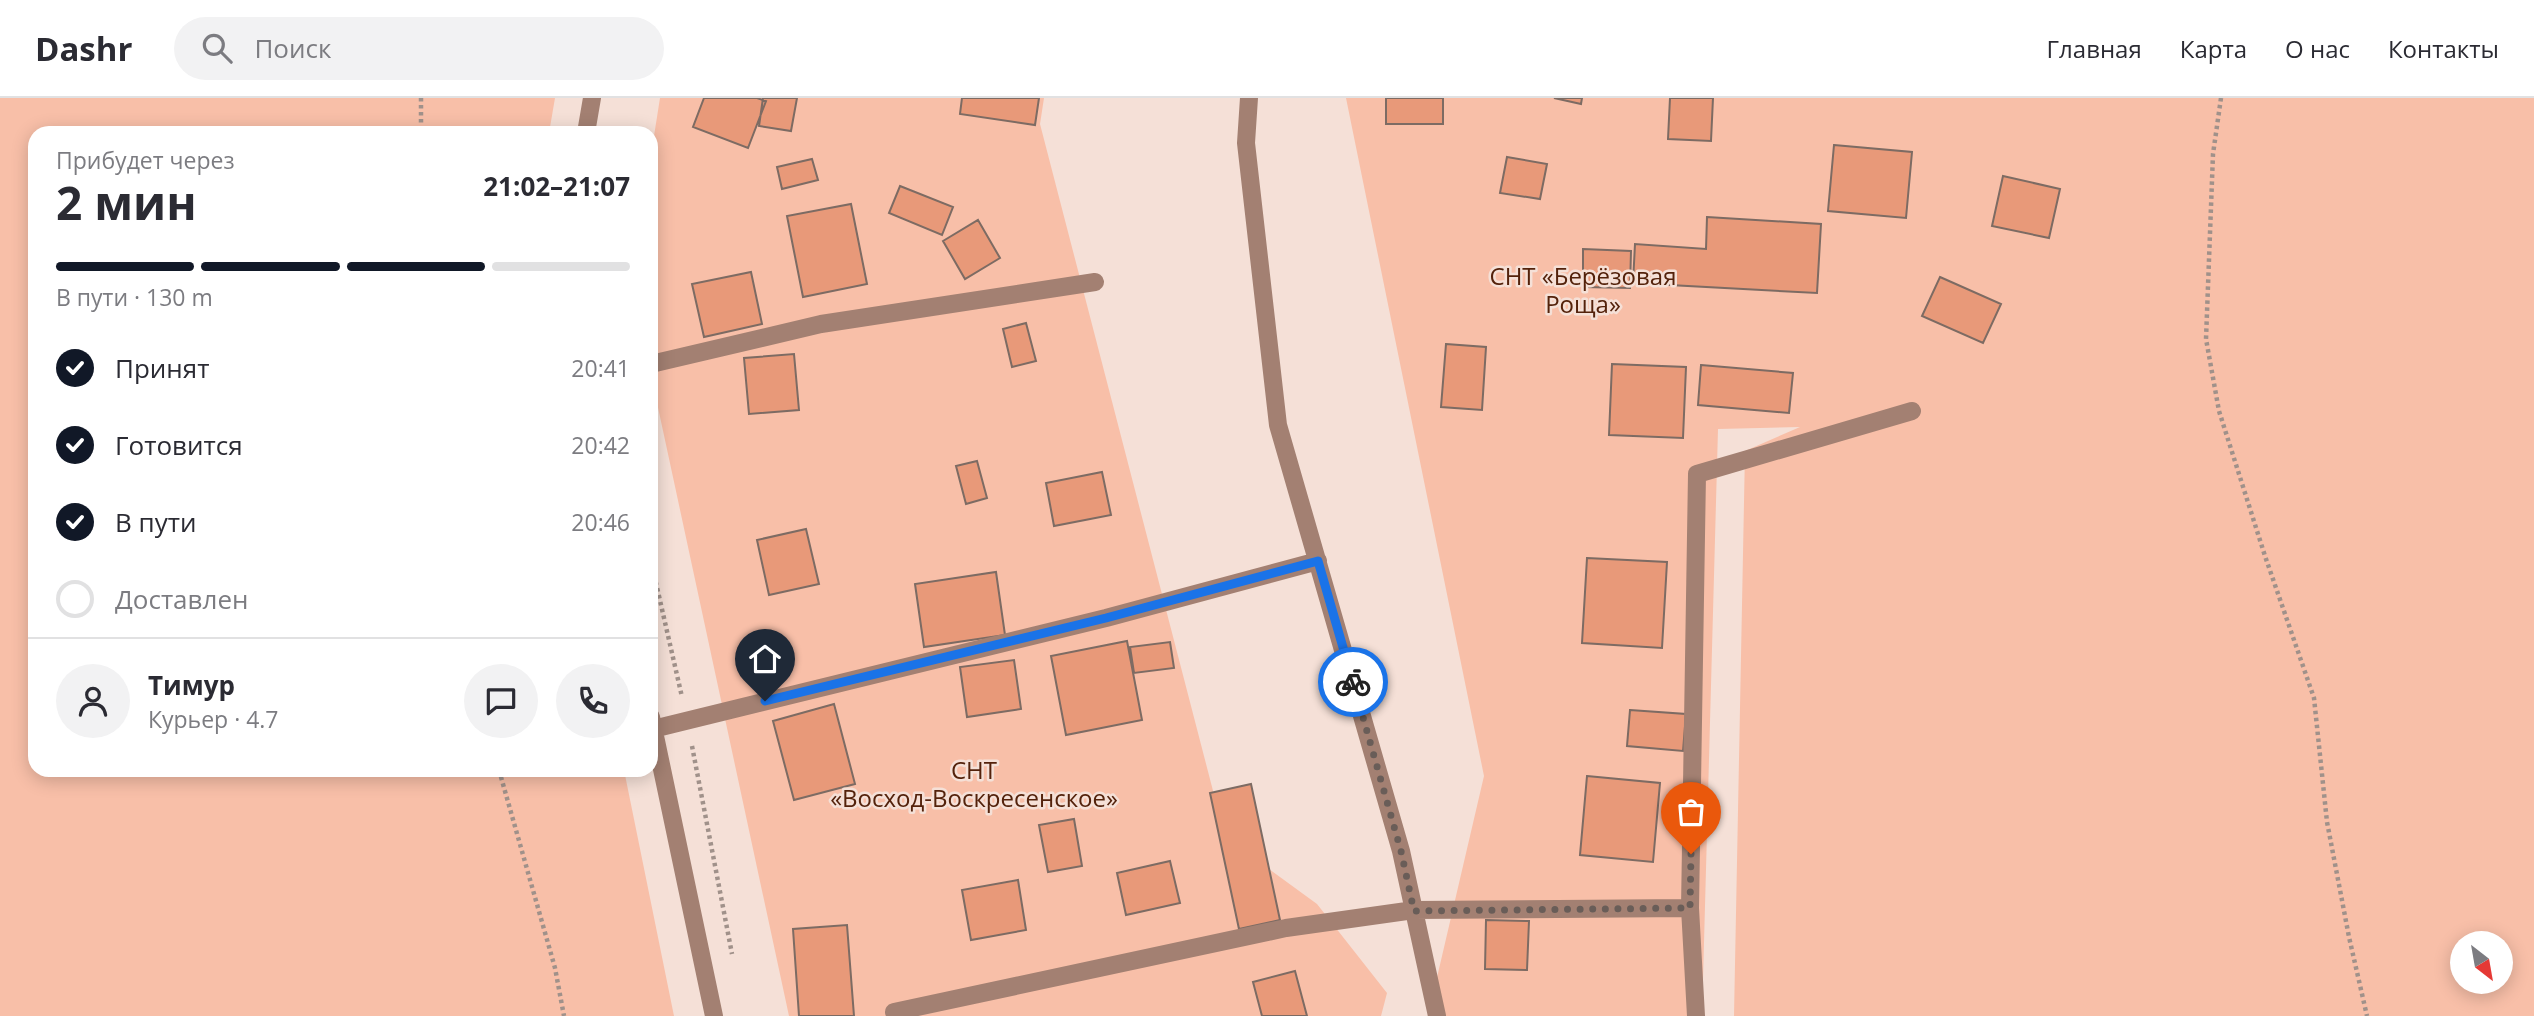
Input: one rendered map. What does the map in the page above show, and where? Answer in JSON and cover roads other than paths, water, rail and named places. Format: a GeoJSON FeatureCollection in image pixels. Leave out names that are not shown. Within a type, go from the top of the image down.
{"type":"FeatureCollection","features":[{"type":"Feature","properties":{"kind":"street"},"geometry":{"type":"LineString","coordinates":[[587,126],[592,98]]}},
{"type":"Feature","properties":{"kind":"street"},"geometry":{"type":"LineString","coordinates":[[1249,98],[1246,143],[1278,425],[1401,851],[1437,1016]]}},
{"type":"Feature","properties":{"kind":"street"},"geometry":{"type":"LineString","coordinates":[[658,362],[821,324],[1095,282]]}},
{"type":"Feature","properties":{"kind":"street"},"geometry":{"type":"LineString","coordinates":[[1696,1016],[1690,908],[1697,474],[1912,411]]}},
{"type":"Feature","properties":{"kind":"street"},"geometry":{"type":"LineString","coordinates":[[658,722],[687,720],[1106,618],[1318,561]]}},
{"type":"Feature","properties":{"kind":"street"},"geometry":{"type":"LineString","coordinates":[[658,751],[714,1016]]}},
{"type":"Feature","properties":{"kind":"street"},"geometry":{"type":"LineString","coordinates":[[894,1012],[1286,929],[1414,911],[1690,908]]}},
{"type":"Feature","properties":{"kind":"park label","name":"СНТ «Берёзовая Роща»"},"geometry":{"type":"Point","coordinates":[1583,291]}},
{"type":"Feature","properties":{"kind":"park label","name":"СНТ «Восход-Воскресенское»"},"geometry":{"type":"Point","coordinates":[974,785]}}]}
